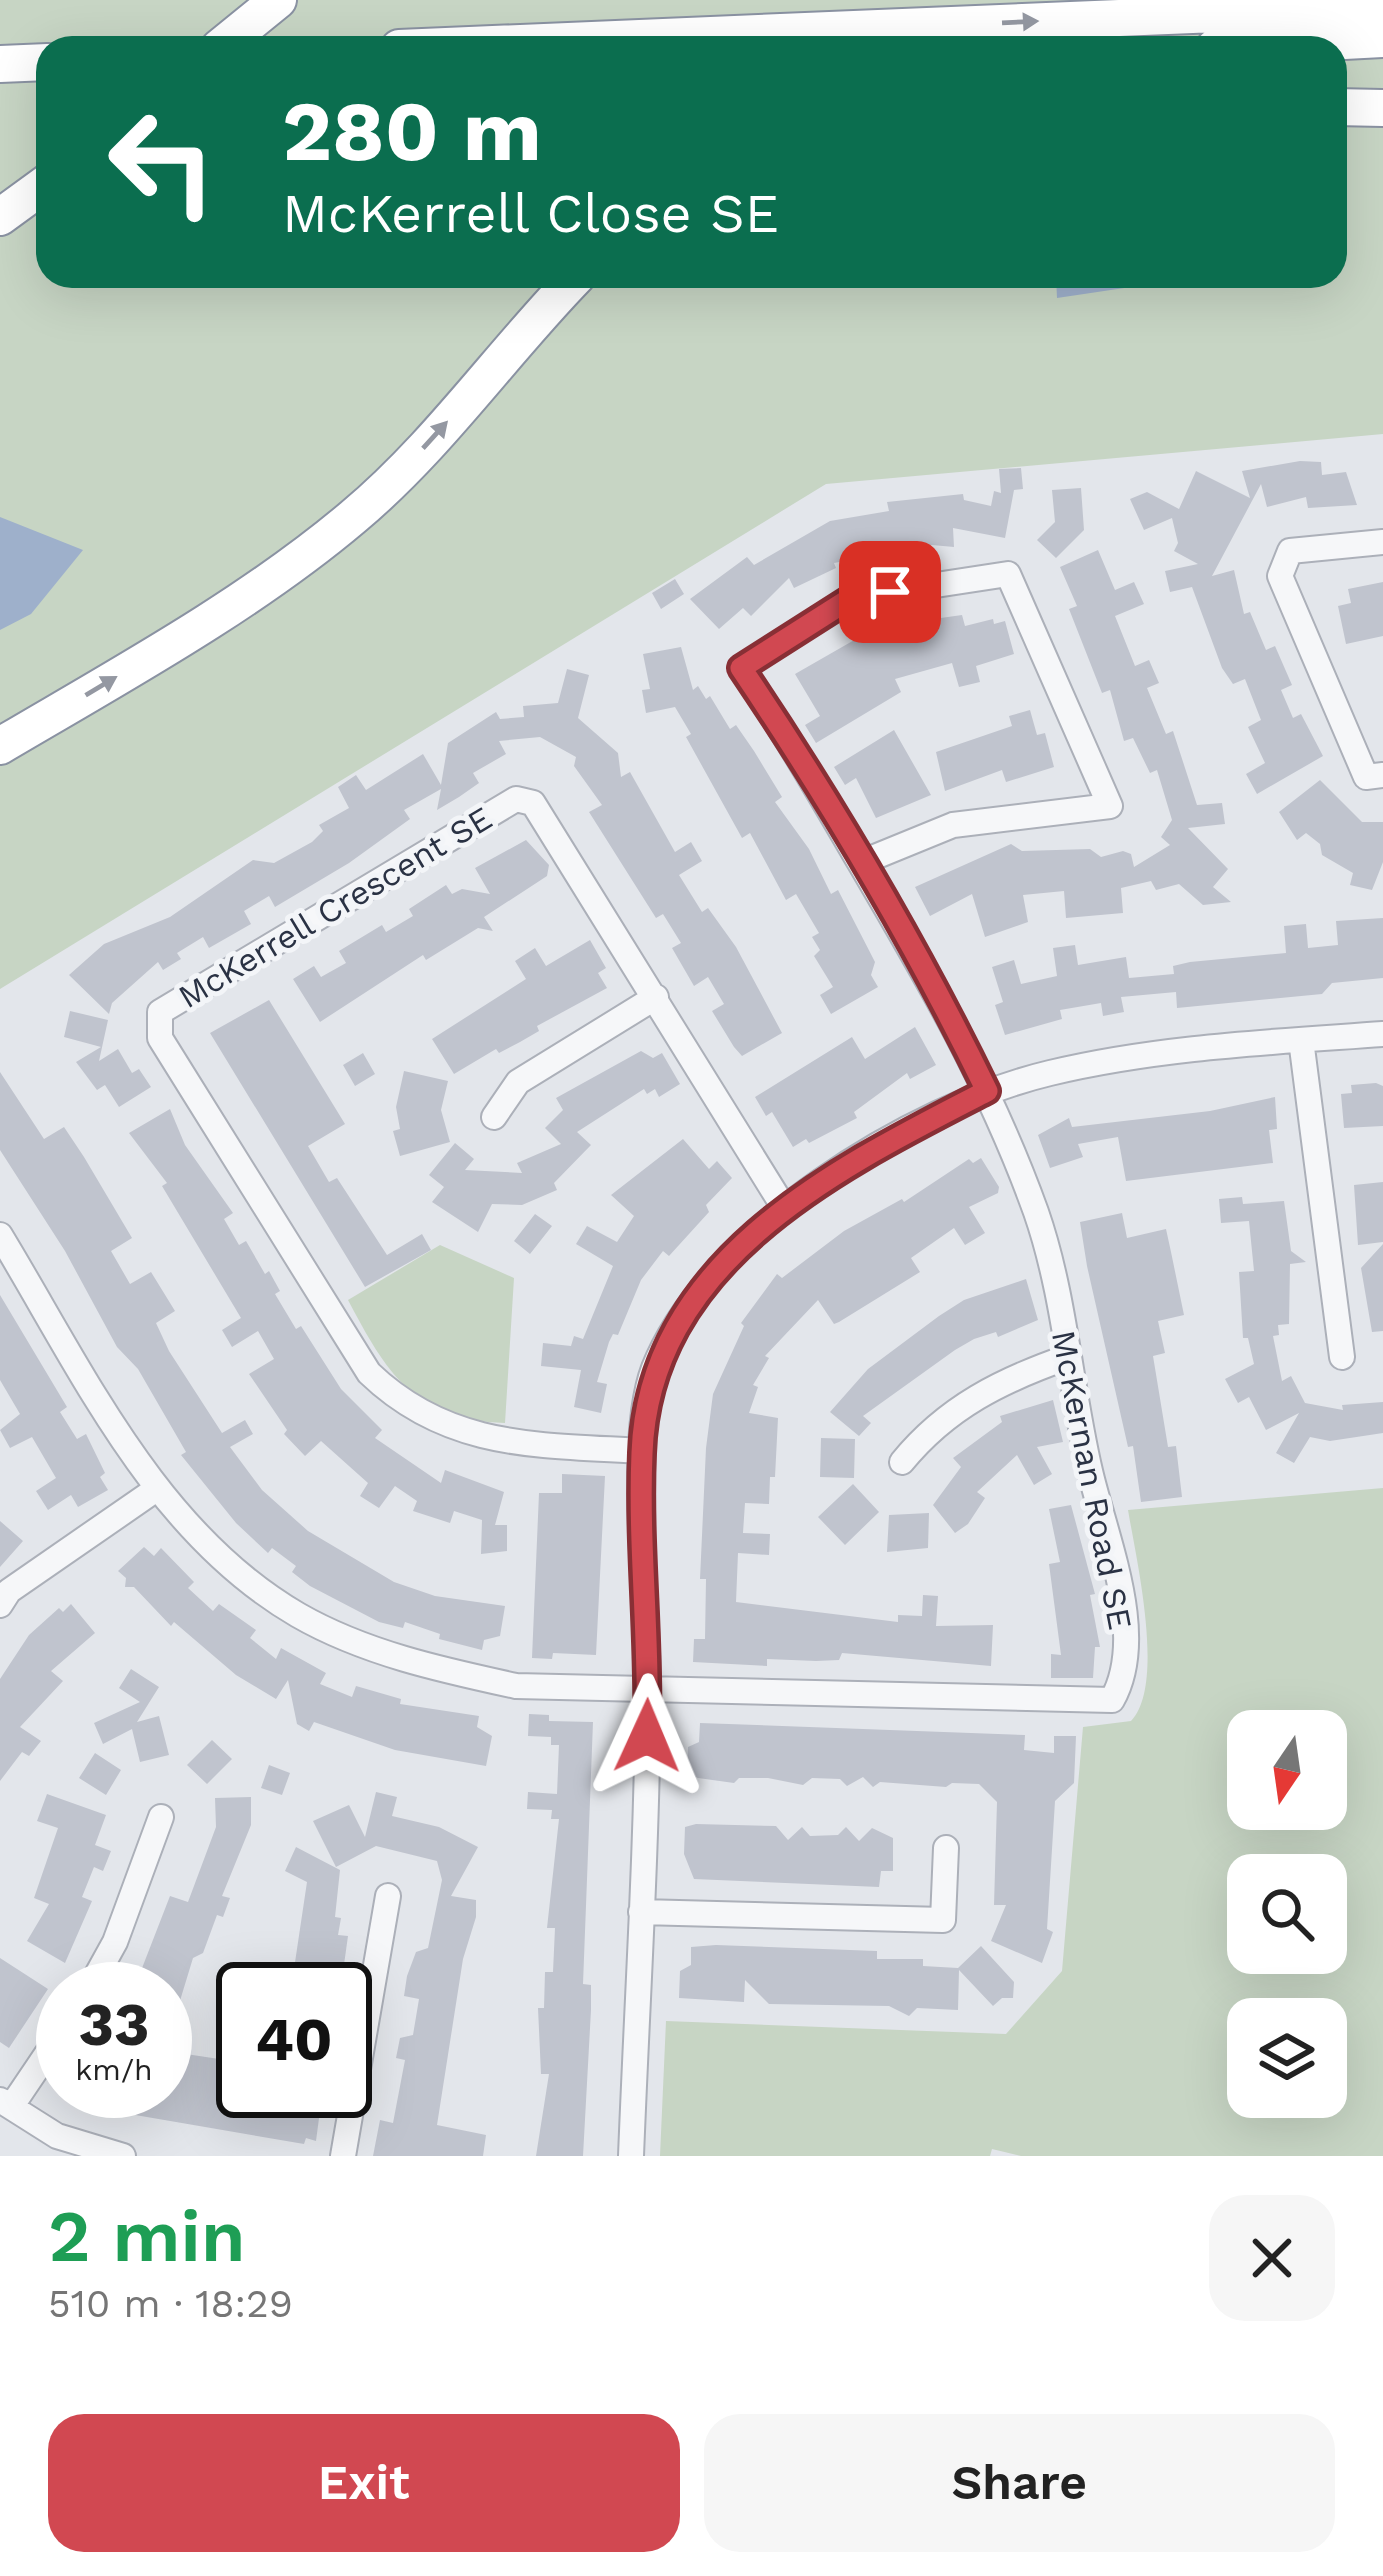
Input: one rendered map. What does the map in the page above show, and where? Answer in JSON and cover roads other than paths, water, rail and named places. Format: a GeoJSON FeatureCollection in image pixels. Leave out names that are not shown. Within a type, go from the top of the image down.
{"type":"FeatureCollection","features":[{"type":"Feature","properties":{"kind":"highway"},"geometry":{"type":"LineString","coordinates":[[234,36],[278,0]]}},
{"type":"Feature","properties":{"kind":"highway"},"geometry":{"type":"LineString","coordinates":[[694,36],[1383,8]]}},
{"type":"Feature","properties":{"kind":"highway"},"geometry":{"type":"LineString","coordinates":[[1347,41],[1383,39]]}},
{"type":"Feature","properties":{"kind":"highway"},"geometry":{"type":"LineString","coordinates":[[0,64],[36,62]]}},
{"type":"Feature","properties":{"kind":"highway"},"geometry":{"type":"LineString","coordinates":[[1347,107],[1383,108]]}},
{"type":"Feature","properties":{"kind":"highway"},"geometry":{"type":"LineString","coordinates":[[0,218],[36,191]]}},
{"type":"Feature","properties":{"kind":"highway"},"geometry":{"type":"LineString","coordinates":[[0,746],[129,670],[314,548],[399,474],[566,288]]}},
{"type":"Feature","properties":{"kind":"highway"},"geometry":{"type":"LineString","coordinates":[[470,394],[589,288]]}},
{"type":"Feature","properties":{"kind":"street"},"geometry":{"type":"LineString","coordinates":[[1383,542],[1290,550],[1280,577],[1366,777],[1383,775]]}},
{"type":"Feature","properties":{"kind":"street","name":"McKernan Road SE"},"geometry":{"type":"LineString","coordinates":[[648,1692],[1112,1700],[1128,1672],[1120,1593],[1038,1217],[987,1091],[930,976],[860,863],[805,763],[741,668],[851,598],[1008,574],[1110,806],[953,825],[860,863]]}},
{"type":"Feature","properties":{"kind":"street","name":"McKerrell Crescent SE"},"geometry":{"type":"LineString","coordinates":[[642,1450],[524,1444],[457,1432],[399,1402],[369,1373],[160,1038],[160,1012],[516,799],[533,803],[783,1207]]}},
{"type":"Feature","properties":{"kind":"street"},"geometry":{"type":"LineString","coordinates":[[494,1117],[518,1082],[656,997]]}},
{"type":"Feature","properties":{"kind":"street"},"geometry":{"type":"LineString","coordinates":[[632,2156],[648,1692],[642,1450],[654,1369],[715,1268],[783,1207],[987,1091],[1114,1059],[1383,1034]]}},
{"type":"Feature","properties":{"kind":"street"},"geometry":{"type":"LineString","coordinates":[[1301,1040],[1342,1358]]}},
{"type":"Feature","properties":{"kind":"street"},"geometry":{"type":"LineString","coordinates":[[0,1235],[155,1490],[216,1551],[298,1615],[418,1665],[516,1687],[648,1692]]}},
{"type":"Feature","properties":{"kind":"street"},"geometry":{"type":"LineString","coordinates":[[902,1462],[929,1429],[973,1396],[1068,1357]]}},
{"type":"Feature","properties":{"kind":"street"},"geometry":{"type":"LineString","coordinates":[[0,1605],[8,1591],[155,1490]]}},
{"type":"Feature","properties":{"kind":"street"},"geometry":{"type":"LineString","coordinates":[[104,1962],[161,1816]]}},
{"type":"Feature","properties":{"kind":"street"},"geometry":{"type":"LineString","coordinates":[[641,1912],[943,1920],[946,1848]]}},
{"type":"Feature","properties":{"kind":"street"},"geometry":{"type":"LineString","coordinates":[[343,2156],[388,1896]]}},
{"type":"Feature","properties":{"kind":"street"},"geometry":{"type":"LineString","coordinates":[[36,2065],[6,2104],[57,2136],[123,2156]]}},
{"type":"Feature","properties":{"kind":"water"},"geometry":{"type":"Polygon","coordinates":[[[1057,288],[1124,288],[1057,298],[1057,288]]]}},
{"type":"Feature","properties":{"kind":"water"},"geometry":{"type":"Polygon","coordinates":[[[0,517],[83,550],[31,614],[0,630],[0,517]]]}}]}
